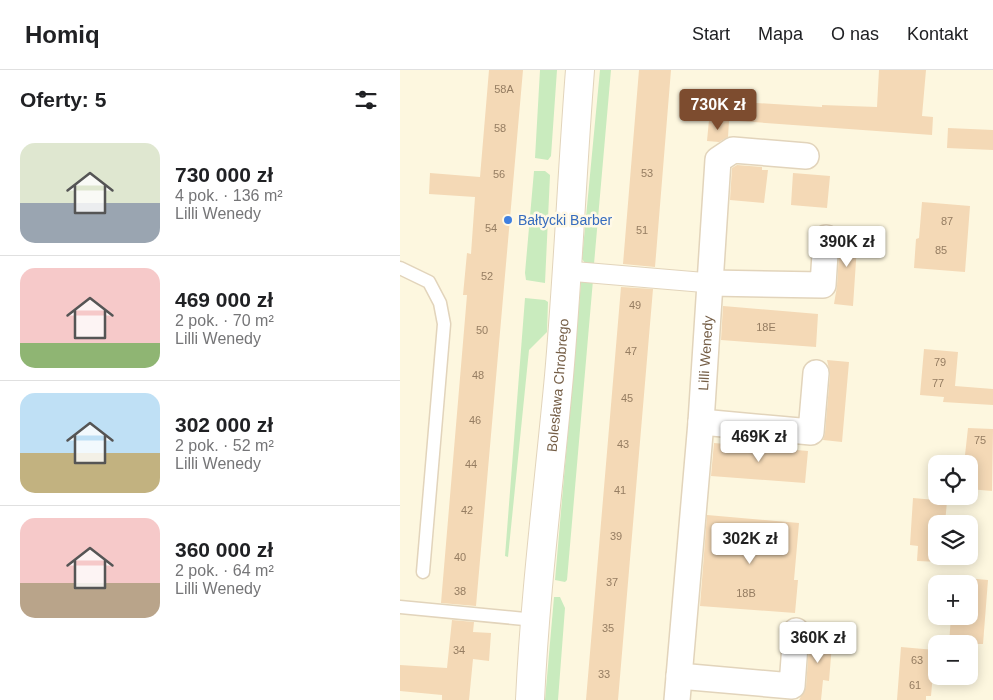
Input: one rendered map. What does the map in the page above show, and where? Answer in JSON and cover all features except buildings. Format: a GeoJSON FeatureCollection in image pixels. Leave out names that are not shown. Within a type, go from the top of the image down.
{"type":"FeatureCollection","features":[{"type":"Feature","properties":{"kind":"street","name":"Bolesława Chrobrego"},"geometry":{"type":"LineString","coordinates":[[530,700],[540,559],[548,497],[568,272],[572,178],[580,70]]}},
{"type":"Feature","properties":{"kind":"street","name":"Lilli Wenedy"},"geometry":{"type":"LineString","coordinates":[[678,688],[701,422],[718,160],[733,150],[806,156]]}},
{"type":"Feature","properties":{"kind":"street"},"geometry":{"type":"LineString","coordinates":[[568,272],[710,283],[822,285],[826,238]]}},
{"type":"Feature","properties":{"kind":"street"},"geometry":{"type":"LineString","coordinates":[[701,422],[812,432],[816,373]]}},
{"type":"Feature","properties":{"kind":"street"},"geometry":{"type":"LineString","coordinates":[[678,688],[792,686],[796,631]]}},
{"type":"Feature","properties":{"kind":"lane"},"geometry":{"type":"LineString","coordinates":[[400,268],[429,282],[440,303],[444,324],[423,572]]}},
{"type":"Feature","properties":{"kind":"lane"},"geometry":{"type":"LineString","coordinates":[[400,607],[535,620]]}},
{"type":"Feature","properties":{"kind":"green space"},"geometry":{"type":"Polygon","coordinates":[[[540,70],[557,70],[551,156],[548,160],[535,158],[540,70]]]}},
{"type":"Feature","properties":{"kind":"green space"},"geometry":{"type":"Polygon","coordinates":[[[600,70],[611,70],[594,264],[585,263],[582,259],[600,70]]]}},
{"type":"Feature","properties":{"kind":"green space"},"geometry":{"type":"Polygon","coordinates":[[[534,171],[545,171],[550,175],[545,283],[526,280],[525,273],[534,171]]]}},
{"type":"Feature","properties":{"kind":"green space"},"geometry":{"type":"Polygon","coordinates":[[[593,280],[567,580],[565,582],[555,580],[581,282],[593,280]]]}},
{"type":"Feature","properties":{"kind":"green space"},"geometry":{"type":"Polygon","coordinates":[[[525,298],[548,302],[547,332],[529,350],[508,557],[505,556],[525,298]]]}},
{"type":"Feature","properties":{"kind":"green space"},"geometry":{"type":"Polygon","coordinates":[[[554,597],[560,597],[565,608],[558,700],[545,700],[554,597]]]}},
{"type":"Feature","properties":{"kind":"place","name":"Bałtycki Barber"},"geometry":{"type":"Point","coordinates":[508,220]}}]}
